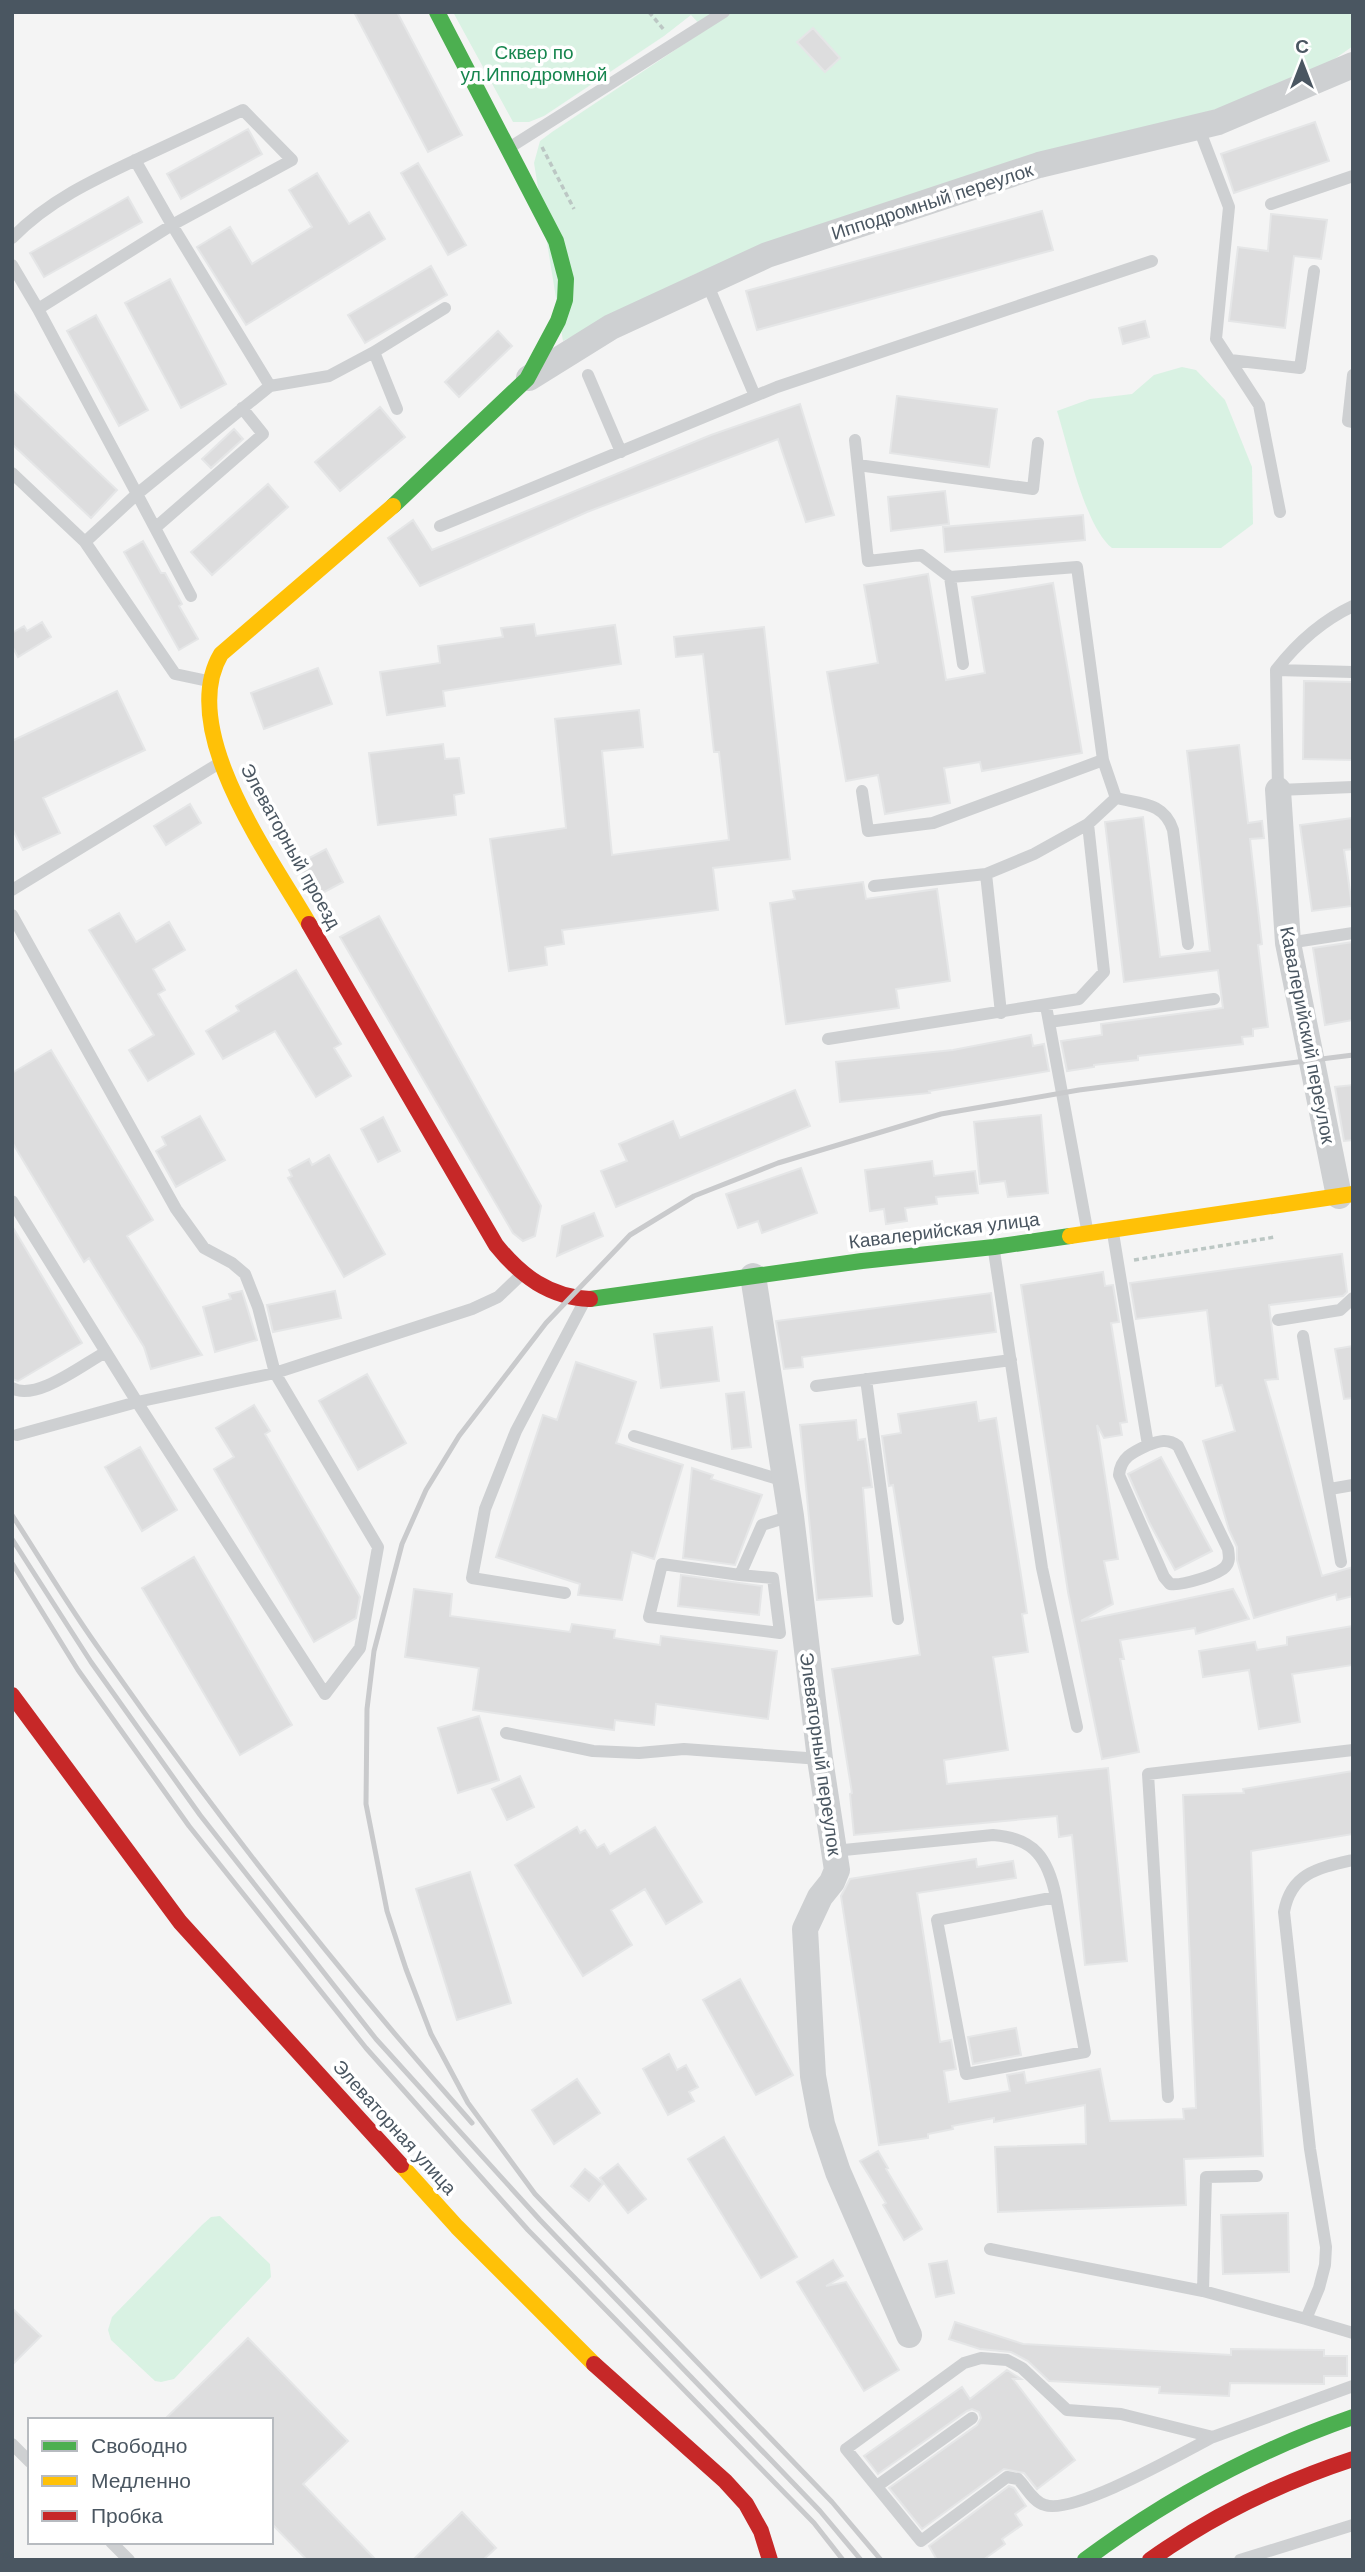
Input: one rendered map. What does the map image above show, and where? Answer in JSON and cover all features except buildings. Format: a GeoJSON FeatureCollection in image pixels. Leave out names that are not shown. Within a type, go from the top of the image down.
{"type":"FeatureCollection","features":[{"type":"Feature","properties":{"kind":"street"},"geometry":{"type":"LineString","coordinates":[[208,681],[215,662],[228,646],[394,505],[527,379],[549,341],[565,300],[566,279],[556,241],[437,12]]}},
{"type":"Feature","properties":{"kind":"street","name":"Ипподромный переулок"},"geometry":{"type":"LineString","coordinates":[[527,379],[611,327],[766,255],[1040,164],[1218,122],[1352,68]]}},
{"type":"Feature","properties":{"kind":"street","name":"Элеваторный проезд"},"geometry":{"type":"LineString","coordinates":[[208,681],[211,718],[222,762],[235,795],[496,1245],[521,1275],[541,1287]]}},
{"type":"Feature","properties":{"kind":"street","name":"Кавалерийский переулок"},"geometry":{"type":"LineString","coordinates":[[1278,790],[1288,943],[1346,1195]]}},
{"type":"Feature","properties":{"kind":"street","name":"Кавалерийская улица"},"geometry":{"type":"LineString","coordinates":[[541,1287],[586,1299],[994,1247],[1346,1195]]}},
{"type":"Feature","properties":{"kind":"street","name":"Элеваторный переулок"},"geometry":{"type":"LineString","coordinates":[[752,1276],[786,1481],[820,1759],[837,1870],[805,1929],[813,2076],[822,2124],[838,2172],[909,2335]]}},
{"type":"Feature","properties":{"kind":"street","name":"Элеваторная улица"},"geometry":{"type":"LineString","coordinates":[[12,1695],[180,1922],[457,2227],[593,2364],[732,2488],[746,2504],[761,2530],[770,2560]]}},
{"type":"Feature","properties":{"kind":"street"},"geometry":{"type":"LineString","coordinates":[[1084,2560],[1164,2504],[1218,2472],[1263,2450],[1353,2417]]}},
{"type":"Feature","properties":{"kind":"street"},"geometry":{"type":"LineString","coordinates":[[1150,2560],[1180,2539],[1281,2484],[1353,2459]]}},
{"type":"Feature","properties":{"kind":"lane"},"geometry":{"type":"LineString","coordinates":[[509,148],[724,12]]}},
{"type":"Feature","properties":{"kind":"lane"},"geometry":{"type":"LineString","coordinates":[[12,238],[47,207],[85,184],[243,110],[292,160],[172,225],[38,309]]}},
{"type":"Feature","properties":{"kind":"lane"},"geometry":{"type":"LineString","coordinates":[[1198,126],[1229,208],[1216,339],[1259,405],[1280,512]]}},
{"type":"Feature","properties":{"kind":"lane"},"geometry":{"type":"LineString","coordinates":[[135,160],[270,386]]}},
{"type":"Feature","properties":{"kind":"lane"},"geometry":{"type":"LineString","coordinates":[[1271,204],[1353,176]]}},
{"type":"Feature","properties":{"kind":"lane"},"geometry":{"type":"LineString","coordinates":[[440,526],[755,396],[1152,261]]}},
{"type":"Feature","properties":{"kind":"lane"},"geometry":{"type":"LineString","coordinates":[[12,265],[191,596]]}},
{"type":"Feature","properties":{"kind":"lane"},"geometry":{"type":"LineString","coordinates":[[1230,360],[1300,368],[1314,271]]}},
{"type":"Feature","properties":{"kind":"lane"},"geometry":{"type":"LineString","coordinates":[[707,283],[755,396]]}},
{"type":"Feature","properties":{"kind":"lane"},"geometry":{"type":"LineString","coordinates":[[85,542],[137,494],[270,386],[330,376],[445,308]]}},
{"type":"Feature","properties":{"kind":"lane"},"geometry":{"type":"LineString","coordinates":[[374,352],[397,409]]}},
{"type":"Feature","properties":{"kind":"lane"},"geometry":{"type":"LineString","coordinates":[[1353,375],[1348,421],[1353,422]]}},
{"type":"Feature","properties":{"kind":"lane"},"geometry":{"type":"LineString","coordinates":[[588,376],[621,452]]}},
{"type":"Feature","properties":{"kind":"lane"},"geometry":{"type":"LineString","coordinates":[[155,528],[263,434],[242,408]]}},
{"type":"Feature","properties":{"kind":"lane"},"geometry":{"type":"LineString","coordinates":[[855,440],[868,561],[921,555],[950,577],[1077,567],[1103,760],[1116,798]]}},
{"type":"Feature","properties":{"kind":"lane"},"geometry":{"type":"LineString","coordinates":[[858,465],[1033,489],[1038,443]]}},
{"type":"Feature","properties":{"kind":"lane"},"geometry":{"type":"LineString","coordinates":[[12,473],[85,542],[175,674],[208,681]]}},
{"type":"Feature","properties":{"kind":"lane"},"geometry":{"type":"LineString","coordinates":[[950,577],[963,664]]}},
{"type":"Feature","properties":{"kind":"lane"},"geometry":{"type":"LineString","coordinates":[[1353,606],[1313,631],[1293,648],[1276,670],[1278,790],[1353,787]]}},
{"type":"Feature","properties":{"kind":"lane"},"geometry":{"type":"LineString","coordinates":[[1276,670],[1353,672]]}},
{"type":"Feature","properties":{"kind":"lane"},"geometry":{"type":"LineString","coordinates":[[862,791],[868,831],[933,822],[1103,760]]}},
{"type":"Feature","properties":{"kind":"lane"},"geometry":{"type":"LineString","coordinates":[[12,890],[222,762]]}},
{"type":"Feature","properties":{"kind":"lane"},"geometry":{"type":"LineString","coordinates":[[874,886],[986,874],[1034,854],[1088,824],[1116,798]]}},
{"type":"Feature","properties":{"kind":"lane"},"geometry":{"type":"LineString","coordinates":[[1116,798],[1160,808],[1169,817],[1174,830],[1188,944]]}},
{"type":"Feature","properties":{"kind":"lane"},"geometry":{"type":"LineString","coordinates":[[828,1039],[1079,999],[1104,972],[1088,824]]}},
{"type":"Feature","properties":{"kind":"lane"},"geometry":{"type":"LineString","coordinates":[[986,874],[1001,1013]]}},
{"type":"Feature","properties":{"kind":"lane"},"geometry":{"type":"LineString","coordinates":[[12,915],[176,1209],[204,1248],[232,1263],[245,1274],[258,1307],[275,1373],[379,1547],[360,1648],[325,1694],[137,1402],[12,1201]]}},
{"type":"Feature","properties":{"kind":"lane"},"geometry":{"type":"LineString","coordinates":[[1288,943],[1353,933]]}},
{"type":"Feature","properties":{"kind":"lane"},"geometry":{"type":"LineString","coordinates":[[1049,1022],[1214,999]]}},
{"type":"Feature","properties":{"kind":"lane"},"geometry":{"type":"LineString","coordinates":[[1046,1006],[1087,1233]]}},
{"type":"Feature","properties":{"kind":"lane"},"geometry":{"type":"LineString","coordinates":[[1112,1229],[1149,1445]]}},
{"type":"Feature","properties":{"kind":"lane"},"geometry":{"type":"LineString","coordinates":[[994,1247],[1042,1568],[1077,1727]]}},
{"type":"Feature","properties":{"kind":"lane"},"geometry":{"type":"LineString","coordinates":[[17,1435],[137,1402],[275,1373],[472,1310],[498,1297],[521,1275]]}},
{"type":"Feature","properties":{"kind":"lane"},"geometry":{"type":"LineString","coordinates":[[1278,1320],[1340,1310],[1353,1298]]}},
{"type":"Feature","properties":{"kind":"lane"},"geometry":{"type":"LineString","coordinates":[[565,1593],[472,1578],[485,1509],[516,1431],[586,1299]]}},
{"type":"Feature","properties":{"kind":"lane"},"geometry":{"type":"LineString","coordinates":[[1303,1336],[1341,1562]]}},
{"type":"Feature","properties":{"kind":"lane"},"geometry":{"type":"LineString","coordinates":[[12,1388],[23,1393],[40,1389],[106,1352]]}},
{"type":"Feature","properties":{"kind":"lane"},"geometry":{"type":"LineString","coordinates":[[816,1386],[1011,1360]]}},
{"type":"Feature","properties":{"kind":"lane"},"geometry":{"type":"LineString","coordinates":[[866,1379],[898,1619]]}},
{"type":"Feature","properties":{"kind":"lane"},"geometry":{"type":"LineString","coordinates":[[634,1436],[786,1481]]}},
{"type":"Feature","properties":{"kind":"lane"},"geometry":{"type":"LineString","coordinates":[[1169,1441],[1178,1446],[1228,1549],[1229,1560],[1223,1570],[1182,1584],[1170,1584],[1164,1577],[1119,1475],[1123,1460],[1129,1454],[1149,1445],[1169,1441]]}},
{"type":"Feature","properties":{"kind":"lane"},"geometry":{"type":"LineString","coordinates":[[1330,1489],[1353,1485]]}},
{"type":"Feature","properties":{"kind":"lane"},"geometry":{"type":"LineString","coordinates":[[740,1575],[762,1525],[791,1516]]}},
{"type":"Feature","properties":{"kind":"lane"},"geometry":{"type":"LineString","coordinates":[[662,1564],[740,1575],[773,1578],[780,1633],[649,1617],[662,1564]]}},
{"type":"Feature","properties":{"kind":"lane"},"geometry":{"type":"LineString","coordinates":[[506,1734],[593,1751],[639,1753],[684,1749],[820,1759]]}},
{"type":"Feature","properties":{"kind":"lane"},"geometry":{"type":"LineString","coordinates":[[1168,2097],[1148,1774],[1353,1750]]}},
{"type":"Feature","properties":{"kind":"lane"},"geometry":{"type":"LineString","coordinates":[[834,1851],[952,1838],[1008,1836],[1022,1841],[1045,1861],[1056,1897],[1085,2052],[966,2074],[937,1920],[1056,1897]]}},
{"type":"Feature","properties":{"kind":"lane"},"geometry":{"type":"LineString","coordinates":[[1306,2319],[1319,2288],[1326,2247],[1310,2150],[1284,1912],[1292,1887],[1303,1876],[1353,1860]]}},
{"type":"Feature","properties":{"kind":"lane"},"geometry":{"type":"LineString","coordinates":[[1203,2291],[1206,2177],[1257,2176]]}},
{"type":"Feature","properties":{"kind":"lane"},"geometry":{"type":"LineString","coordinates":[[990,2249],[1203,2291],[1353,2333]]}},
{"type":"Feature","properties":{"kind":"lane"},"geometry":{"type":"LineString","coordinates":[[1213,2437],[1121,2414],[1067,2410],[1022,2368],[1007,2360],[981,2358],[964,2363],[846,2449],[921,2541],[1007,2477],[1018,2479],[1037,2501],[1045,2505],[1072,2503],[1122,2483],[1213,2437],[1353,2386]]}},
{"type":"Feature","properties":{"kind":"lane"},"geometry":{"type":"LineString","coordinates":[[877,2486],[972,2418]]}},
{"type":"Feature","properties":{"kind":"lane"},"geometry":{"type":"LineString","coordinates":[[12,2444],[28,2460]]}},
{"type":"Feature","properties":{"kind":"lane"},"geometry":{"type":"LineString","coordinates":[[1240,2560],[1353,2525]]}},
{"type":"Feature","properties":{"kind":"lane"},"geometry":{"type":"LineString","coordinates":[[113,2544],[129,2560]]}},
{"type":"Feature","properties":{"kind":"path"},"geometry":{"type":"LineString","coordinates":[[649,12],[676,43]]}},
{"type":"Feature","properties":{"kind":"path"},"geometry":{"type":"LineString","coordinates":[[1119,1262],[1284,1235]]}},
{"type":"Feature","properties":{"kind":"green space","name":"Сквер по ул.Ипподромной"},"geometry":{"type":"Polygon","coordinates":[[[453,12],[1353,12],[1353,46],[1326,65],[1223,107],[814,229],[695,274],[563,341],[534,163],[540,141],[705,30],[691,15],[544,116],[529,122],[513,122],[453,12]]]}},
{"type":"Feature","properties":{"kind":"green space"},"geometry":{"type":"Polygon","coordinates":[[[1182,367],[1196,370],[1225,400],[1252,467],[1253,524],[1221,548],[1112,548],[1102,538],[1086,505],[1057,411],[1090,399],[1132,394],[1154,375],[1182,367]]]}},
{"type":"Feature","properties":{"kind":"green space"},"geometry":{"type":"Polygon","coordinates":[[[220,2216],[270,2264],[271,2277],[174,2379],[155,2381],[111,2340],[108,2330],[112,2317],[202,2225],[211,2217],[220,2216]]]}},
{"type":"Feature","properties":{"kind":"railway"},"geometry":{"type":"LineString","coordinates":[[881,2560],[832,2502],[535,2194],[468,2103],[431,2034],[387,1911],[366,1804],[367,1709],[374,1651],[402,1544],[426,1490],[459,1436],[546,1323],[630,1235],[694,1196],[778,1163],[941,1114],[1079,1090],[1353,1055]]}},
{"type":"Feature","properties":{"kind":"railway"},"geometry":{"type":"LineString","coordinates":[[12,1515],[90,1636],[234,1834],[327,1952],[472,2123]]}},
{"type":"Feature","properties":{"kind":"railway"},"geometry":{"type":"LineString","coordinates":[[12,1539],[91,1662],[200,1815],[376,2039],[540,2220],[820,2511],[861,2560]]}},
{"type":"Feature","properties":{"kind":"railway"},"geometry":{"type":"LineString","coordinates":[[12,1563],[78,1670],[189,1826],[366,2048],[528,2230],[814,2523],[843,2560]]}},
{"type":"Feature","properties":{"kind":"traffic: fast"},"geometry":{"type":"LineString","coordinates":[[393,506],[527,379],[558,321],[565,300],[566,279],[556,241],[437,12]]}},
{"type":"Feature","properties":{"kind":"traffic: fast"},"geometry":{"type":"LineString","coordinates":[[590,1299],[862,1261],[1070,1236]]}},
{"type":"Feature","properties":{"kind":"traffic: fast"},"geometry":{"type":"LineString","coordinates":[[1085,2560],[1148,2516],[1213,2478],[1281,2445],[1353,2417]]}},
{"type":"Feature","properties":{"kind":"traffic: slow"},"geometry":{"type":"LineString","coordinates":[[309,924],[234,793],[219,755],[210,719],[210,685],[221,654],[393,506]]}},
{"type":"Feature","properties":{"kind":"traffic: slow"},"geometry":{"type":"LineString","coordinates":[[1070,1236],[1353,1194]]}},
{"type":"Feature","properties":{"kind":"traffic: slow"},"geometry":{"type":"LineString","coordinates":[[401,2165],[457,2227],[594,2364]]}},
{"type":"Feature","properties":{"kind":"traffic: jam"},"geometry":{"type":"LineString","coordinates":[[309,924],[496,1245],[515,1266],[537,1283],[562,1294],[590,1299]]}},
{"type":"Feature","properties":{"kind":"traffic: jam"},"geometry":{"type":"LineString","coordinates":[[12,1695],[180,1922],[401,2165]]}},
{"type":"Feature","properties":{"kind":"traffic: jam"},"geometry":{"type":"LineString","coordinates":[[594,2364],[725,2481],[746,2504],[761,2531],[770,2560]]}},
{"type":"Feature","properties":{"kind":"traffic: jam"},"geometry":{"type":"LineString","coordinates":[[1150,2560],[1198,2529],[1248,2502],[1353,2459]]}}]}
